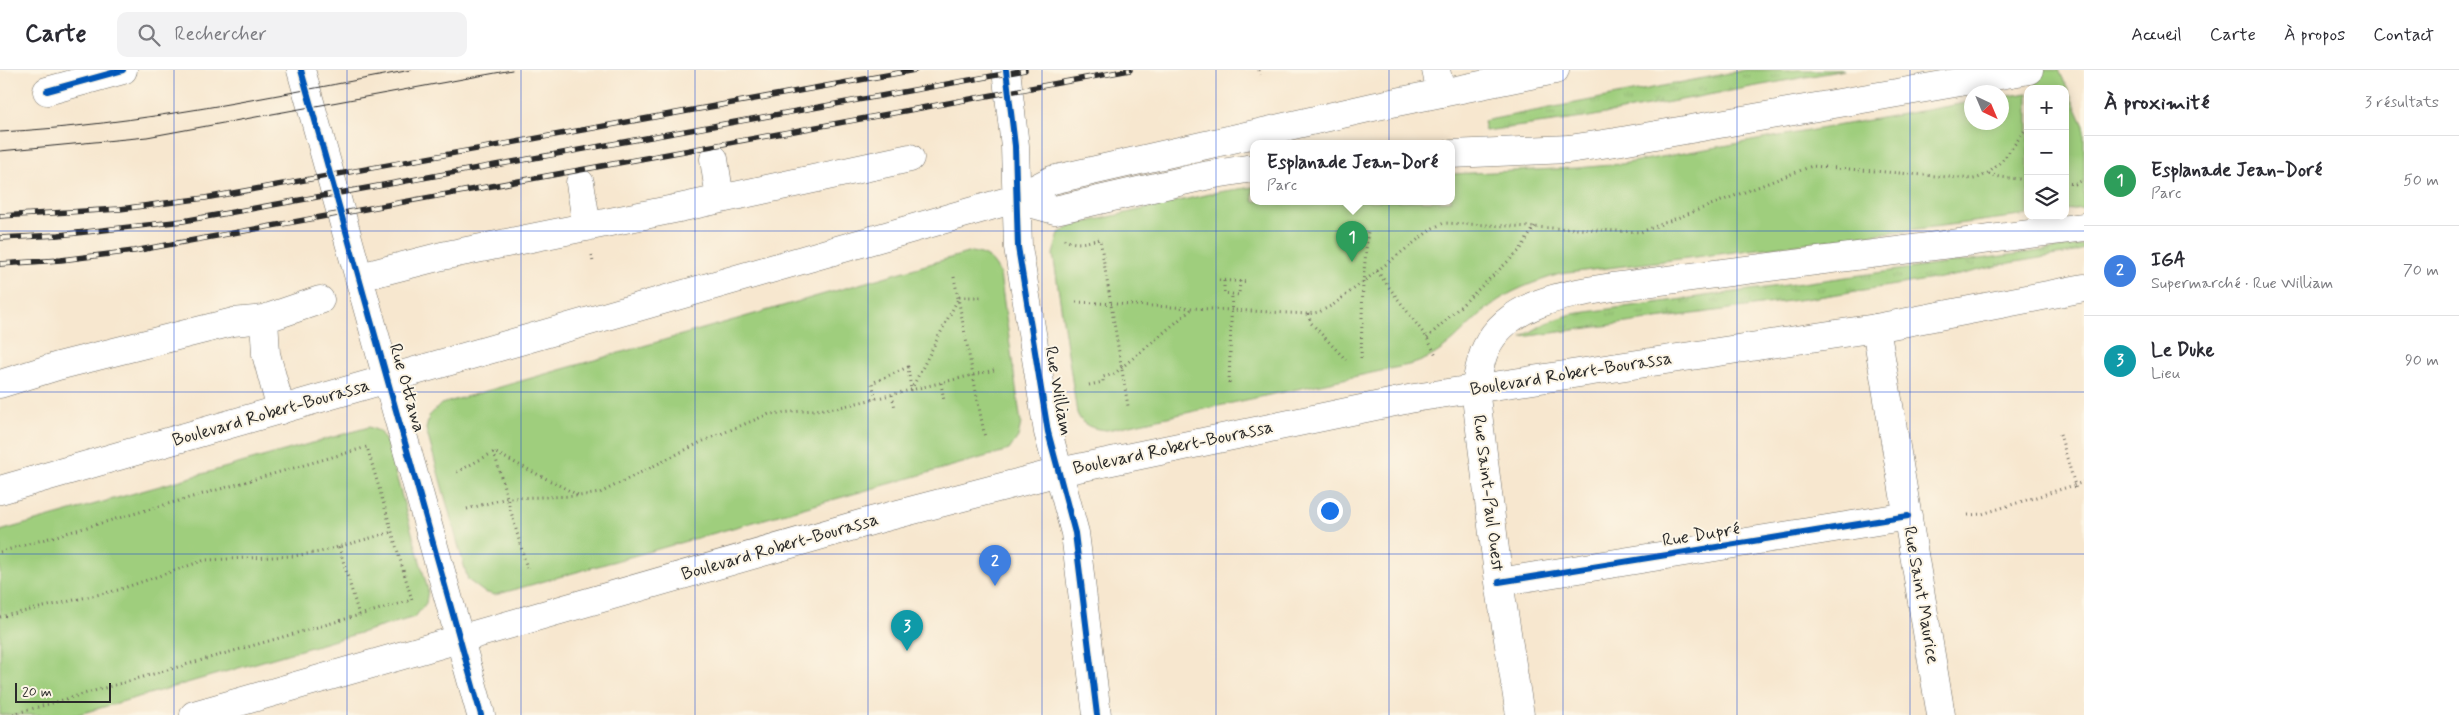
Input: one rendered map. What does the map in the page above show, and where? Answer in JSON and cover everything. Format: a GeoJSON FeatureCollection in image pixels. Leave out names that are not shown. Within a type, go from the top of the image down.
{"type":"FeatureCollection","features":[{"type":"Feature","properties":{"kind":"main road"},"geometry":{"type":"LineString","coordinates":[[47,91],[123,70]]}},
{"type":"Feature","properties":{"kind":"main road","name":"Rue Ottawa"},"geometry":{"type":"LineString","coordinates":[[301,70],[481,715]]}},
{"type":"Feature","properties":{"kind":"main road","name":"Rue William"},"geometry":{"type":"LineString","coordinates":[[1006,70],[1015,146],[1015,199],[1022,270],[1048,432],[1075,533],[1097,715]]}},
{"type":"Feature","properties":{"kind":"main road","name":"Boulevard Robert-Bourassa"},"geometry":{"type":"LineString","coordinates":[[0,490],[1015,199],[1052,180],[1231,138],[1438,82],[1555,70]]}},
{"type":"Feature","properties":{"kind":"main road"},"geometry":{"type":"LineString","coordinates":[[1455,154],[1550,150],[1616,142],[2029,70]]}},
{"type":"Feature","properties":{"kind":"main road"},"geometry":{"type":"LineString","coordinates":[[360,277],[432,258],[910,158]]}},
{"type":"Feature","properties":{"kind":"main road"},"geometry":{"type":"LineString","coordinates":[[714,159],[720,199]]}},
{"type":"Feature","properties":{"kind":"main road"},"geometry":{"type":"LineString","coordinates":[[1015,199],[1055,210],[1209,175],[1250,168]]}},
{"type":"Feature","properties":{"kind":"main road"},"geometry":{"type":"LineString","coordinates":[[580,183],[587,227]]}},
{"type":"Feature","properties":{"kind":"main road"},"geometry":{"type":"LineString","coordinates":[[1475,389],[1485,349],[1500,327],[1521,312],[1565,295],[1613,287],[2084,227]]}},
{"type":"Feature","properties":{"kind":"main road","name":"Boulevard Robert-Bourassa"},"geometry":{"type":"LineString","coordinates":[[194,715],[854,526],[1059,472],[1404,400],[1876,328],[2084,288]]}},
{"type":"Feature","properties":{"kind":"main road"},"geometry":{"type":"LineString","coordinates":[[0,384],[58,366],[233,322],[264,319],[320,300]]}},
{"type":"Feature","properties":{"kind":"main road"},"geometry":{"type":"LineString","coordinates":[[264,319],[266,354],[281,410]]}},
{"type":"Feature","properties":{"kind":"main road","name":"Rue Saint Maurice"},"geometry":{"type":"LineString","coordinates":[[1876,328],[1941,715]]}},
{"type":"Feature","properties":{"kind":"main road","name":"Rue Saint-Paul Ouest"},"geometry":{"type":"LineString","coordinates":[[1475,389],[1499,582],[1520,715]]}},
{"type":"Feature","properties":{"kind":"main road","name":"Rue Dupré"},"geometry":{"type":"LineString","coordinates":[[1499,582],[1824,537],[1908,516]]}},
{"type":"Feature","properties":{"kind":"path"},"geometry":{"type":"LineString","coordinates":[[1259,70],[1260,75]]}},
{"type":"Feature","properties":{"kind":"path"},"geometry":{"type":"LineString","coordinates":[[1989,174],[2025,130]]}},
{"type":"Feature","properties":{"kind":"path"},"geometry":{"type":"LineString","coordinates":[[1076,302],[1308,314],[1326,309],[1433,228],[1444,223],[1641,232],[1812,166],[1973,179],[1989,174],[2024,180]]}},
{"type":"Feature","properties":{"kind":"path"},"geometry":{"type":"LineString","coordinates":[[2069,183],[2076,184],[2084,180]]}},
{"type":"Feature","properties":{"kind":"path"},"geometry":{"type":"LineString","coordinates":[[1427,338],[1520,250],[1535,226]]}},
{"type":"Feature","properties":{"kind":"path"},"geometry":{"type":"LineString","coordinates":[[1361,358],[1363,282],[1368,231]]}},
{"type":"Feature","properties":{"kind":"path"},"geometry":{"type":"LineString","coordinates":[[1069,242],[1080,243],[1100,239],[1128,406]]}},
{"type":"Feature","properties":{"kind":"path"},"geometry":{"type":"LineString","coordinates":[[1377,271],[1427,338],[1436,356]]}},
{"type":"Feature","properties":{"kind":"path"},"geometry":{"type":"LineString","coordinates":[[954,277],[985,438]]}},
{"type":"Feature","properties":{"kind":"path"},"geometry":{"type":"LineString","coordinates":[[1219,280],[1247,282]]}},
{"type":"Feature","properties":{"kind":"path"},"geometry":{"type":"LineString","coordinates":[[1224,280],[1224,293],[1240,295],[1240,281]]}},
{"type":"Feature","properties":{"kind":"path"},"geometry":{"type":"LineString","coordinates":[[1229,383],[1232,294]]}},
{"type":"Feature","properties":{"kind":"path"},"geometry":{"type":"LineString","coordinates":[[959,297],[983,298]]}},
{"type":"Feature","properties":{"kind":"path"},"geometry":{"type":"LineString","coordinates":[[911,390],[959,297]]}},
{"type":"Feature","properties":{"kind":"path"},"geometry":{"type":"LineString","coordinates":[[1089,385],[1103,382],[1103,377],[1114,374],[1192,309]]}},
{"type":"Feature","properties":{"kind":"path"},"geometry":{"type":"LineString","coordinates":[[1308,314],[1311,323],[1346,360]]}},
{"type":"Feature","properties":{"kind":"path"},"geometry":{"type":"LineString","coordinates":[[876,399],[872,383],[908,367],[911,390]]}},
{"type":"Feature","properties":{"kind":"path"},"geometry":{"type":"LineString","coordinates":[[467,509],[507,498],[579,496],[600,493],[701,442],[768,414],[836,408],[994,370]]}},
{"type":"Feature","properties":{"kind":"path"},"geometry":{"type":"LineString","coordinates":[[941,383],[944,401]]}},
{"type":"Feature","properties":{"kind":"path"},"geometry":{"type":"LineString","coordinates":[[892,395],[895,408]]}},
{"type":"Feature","properties":{"kind":"path"},"geometry":{"type":"LineString","coordinates":[[2060,434],[2075,487]]}},
{"type":"Feature","properties":{"kind":"path"},"geometry":{"type":"LineString","coordinates":[[0,552],[367,447],[412,600],[10,715]]}},
{"type":"Feature","properties":{"kind":"path"},"geometry":{"type":"LineString","coordinates":[[494,452],[579,496]]}},
{"type":"Feature","properties":{"kind":"path"},"geometry":{"type":"LineString","coordinates":[[457,472],[494,452]]}},
{"type":"Feature","properties":{"kind":"path"},"geometry":{"type":"LineString","coordinates":[[494,452],[527,568]]}},
{"type":"Feature","properties":{"kind":"path"},"geometry":{"type":"LineString","coordinates":[[1968,515],[1982,514],[2075,487],[2084,482]]}},
{"type":"Feature","properties":{"kind":"path"},"geometry":{"type":"LineString","coordinates":[[0,617],[118,590],[205,560],[293,556],[392,532]]}},
{"type":"Feature","properties":{"kind":"path"},"geometry":{"type":"LineString","coordinates":[[339,546],[359,615]]}},
{"type":"Feature","properties":{"kind":"green space"},"geometry":{"type":"Polygon","coordinates":[[[1745,70],[1844,70],[1583,118],[1485,131],[1483,121],[1745,70]]]}},
{"type":"Feature","properties":{"kind":"green space"},"geometry":{"type":"Polygon","coordinates":[[[2034,70],[2059,70],[2066,85],[2036,85],[2034,70]]]}},
{"type":"Feature","properties":{"kind":"green space"},"geometry":{"type":"Polygon","coordinates":[[[2069,92],[2084,126],[2084,208],[2069,210],[2069,92]]]}},
{"type":"Feature","properties":{"kind":"green space"},"geometry":{"type":"Polygon","coordinates":[[[2024,94],[2024,216],[1560,274],[1532,283],[1505,296],[1479,315],[1454,340],[1436,354],[1413,364],[1107,430],[1097,429],[1085,424],[1077,413],[1053,254],[1059,233],[1074,225],[1218,192],[1250,187],[1250,205],[1455,205],[1455,174],[1622,164],[1964,103],[1964,130],[2009,130],[2009,96],[2024,94]]]}},
{"type":"Feature","properties":{"kind":"green space"},"geometry":{"type":"Polygon","coordinates":[[[2084,245],[2084,249],[2075,252],[2010,263],[1959,275],[1812,298],[1522,337],[1546,323],[1572,314],[2084,245]]]}},
{"type":"Feature","properties":{"kind":"green space"},"geometry":{"type":"Polygon","coordinates":[[[971,252],[981,254],[989,259],[1000,274],[1021,423],[1018,437],[1009,450],[495,595],[484,592],[468,580],[426,429],[429,416],[441,404],[971,252]]]}},
{"type":"Feature","properties":{"kind":"green space"},"geometry":{"type":"Polygon","coordinates":[[[369,427],[379,431],[387,443],[428,590],[426,603],[415,617],[76,715],[0,715],[0,531],[369,427]]]}},
{"type":"Feature","properties":{"kind":"tram line"},"geometry":{"type":"LineString","coordinates":[[0,132],[104,123],[155,116],[411,70]]}},
{"type":"Feature","properties":{"kind":"tram line"},"geometry":{"type":"LineString","coordinates":[[0,151],[147,137],[512,70]]}},
{"type":"Feature","properties":{"kind":"railway"},"geometry":{"type":"LineString","coordinates":[[0,216],[120,209],[205,198],[915,70]]}},
{"type":"Feature","properties":{"kind":"railway"},"geometry":{"type":"LineString","coordinates":[[0,238],[59,235],[183,221],[1025,70]]}},
{"type":"Feature","properties":{"kind":"railway"},"geometry":{"type":"LineString","coordinates":[[0,264],[61,260],[134,251],[1130,70]]}},
{"type":"Feature","properties":{"kind":"cycle path"},"geometry":{"type":"LineString","coordinates":[[47,91],[123,70]]}},
{"type":"Feature","properties":{"kind":"cycle path"},"geometry":{"type":"LineString","coordinates":[[301,70],[481,715]]}},
{"type":"Feature","properties":{"kind":"cycle path"},"geometry":{"type":"LineString","coordinates":[[1006,70],[1015,146],[1018,247],[1048,432],[1075,533],[1097,715]]}},
{"type":"Feature","properties":{"kind":"cycle path"},"geometry":{"type":"LineString","coordinates":[[1499,582],[1908,516]]}},
{"type":"Feature","properties":{"kind":"place","name":"Esplanade Jean-Doré"},"geometry":{"type":"Point","coordinates":[1352,262]}},
{"type":"Feature","properties":{"kind":"place","name":"IGA"},"geometry":{"type":"Point","coordinates":[995,586]}},
{"type":"Feature","properties":{"kind":"place","name":"Le Duke"},"geometry":{"type":"Point","coordinates":[907,651]}}]}
